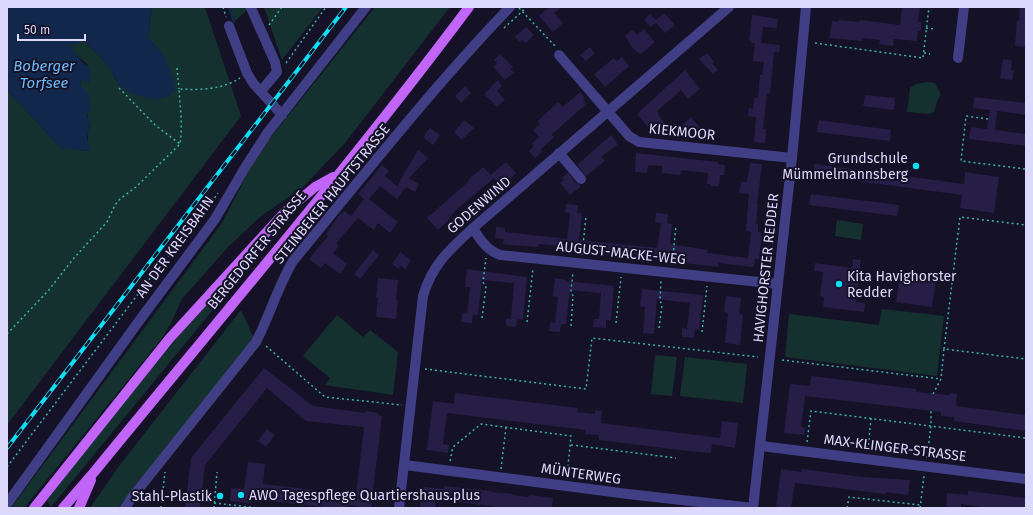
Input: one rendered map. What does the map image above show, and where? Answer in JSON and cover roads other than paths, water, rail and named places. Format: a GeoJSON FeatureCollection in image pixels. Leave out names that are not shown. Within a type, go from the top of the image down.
{"type":"FeatureCollection","features":[{"type":"Feature","properties":{"kind":"main road","name":"BERGEDORFER STRASSE"},"geometry":{"type":"LineString","coordinates":[[63,508],[338,174],[427,64],[469,7]]}},
{"type":"Feature","properties":{"kind":"main road"},"geometry":{"type":"LineString","coordinates":[[34,508],[169,339],[274,223],[314,187],[338,174]]}},
{"type":"Feature","properties":{"kind":"main road"},"geometry":{"type":"LineString","coordinates":[[79,508],[95,470]]}},
{"type":"Feature","properties":{"kind":"street","name":"AN DER KREISBAHN"},"geometry":{"type":"LineString","coordinates":[[7,504],[139,321],[215,219],[257,148],[366,7]]}},
{"type":"Feature","properties":{"kind":"street","name":"STEINBEKER HAUPTSTRASSE"},"geometry":{"type":"LineString","coordinates":[[125,508],[256,342],[282,281],[293,261],[422,106],[478,41],[510,7]]}},
{"type":"Feature","properties":{"kind":"street","name":"GODENWIND"},"geometry":{"type":"LineString","coordinates":[[399,508],[424,296],[430,275],[448,251],[473,228],[728,7]]}},
{"type":"Feature","properties":{"kind":"street","name":"HAVIGHORSTER REDDER"},"geometry":{"type":"LineString","coordinates":[[753,508],[792,158],[806,7]]}},
{"type":"Feature","properties":{"kind":"street"},"geometry":{"type":"LineString","coordinates":[[958,58],[964,7]]}},
{"type":"Feature","properties":{"kind":"street"},"geometry":{"type":"LineString","coordinates":[[250,8],[275,62],[278,72],[261,91]]}},
{"type":"Feature","properties":{"kind":"street"},"geometry":{"type":"LineString","coordinates":[[230,26],[247,73],[253,83],[282,115]]}},
{"type":"Feature","properties":{"kind":"street","name":"KIEKMOOR"},"geometry":{"type":"LineString","coordinates":[[559,55],[628,136],[639,142],[792,158]]}},
{"type":"Feature","properties":{"kind":"street"},"geometry":{"type":"LineString","coordinates":[[559,153],[581,179]]}},
{"type":"Feature","properties":{"kind":"street","name":"AUGUST-MACKE-WEG"},"geometry":{"type":"LineString","coordinates":[[473,228],[487,248],[500,254],[778,284]]}},
{"type":"Feature","properties":{"kind":"street","name":"MAX-KLINGER-STRASSE"},"geometry":{"type":"LineString","coordinates":[[761,446],[806,450],[1026,479]]}},
{"type":"Feature","properties":{"kind":"street","name":"MÜNTERWEG"},"geometry":{"type":"LineString","coordinates":[[405,465],[628,494],[753,508]]}},
{"type":"Feature","properties":{"kind":"water","name":"Boberger Torfsee"},"geometry":{"type":"Polygon","coordinates":[[[7,7],[152,7],[148,37],[163,55],[174,80],[175,90],[164,98],[150,99],[124,90],[105,62],[81,39],[77,45],[71,44],[70,45],[77,56],[90,70],[89,84],[82,79],[80,86],[89,94],[91,110],[87,113],[87,117],[90,120],[87,139],[90,147],[88,151],[61,148],[7,90],[7,7]]]}},
{"type":"Feature","properties":{"kind":"waterway"},"geometry":{"type":"LineString","coordinates":[[229,7],[234,22]]}},
{"type":"Feature","properties":{"kind":"railway"},"geometry":{"type":"LineString","coordinates":[[7,448],[346,7]]}},
{"type":"Feature","properties":{"kind":"place","name":"Grundschule Mümmelmannsberg"},"geometry":{"type":"Point","coordinates":[916,166]}},
{"type":"Feature","properties":{"kind":"place","name":"Kita Havighorster Redder"},"geometry":{"type":"Point","coordinates":[839,284]}},
{"type":"Feature","properties":{"kind":"place","name":"AWO Tagespflege Quartiershaus.plus"},"geometry":{"type":"Point","coordinates":[241,495]}},
{"type":"Feature","properties":{"kind":"place","name":"Stahl-Plastik"},"geometry":{"type":"Point","coordinates":[220,496]}}]}
